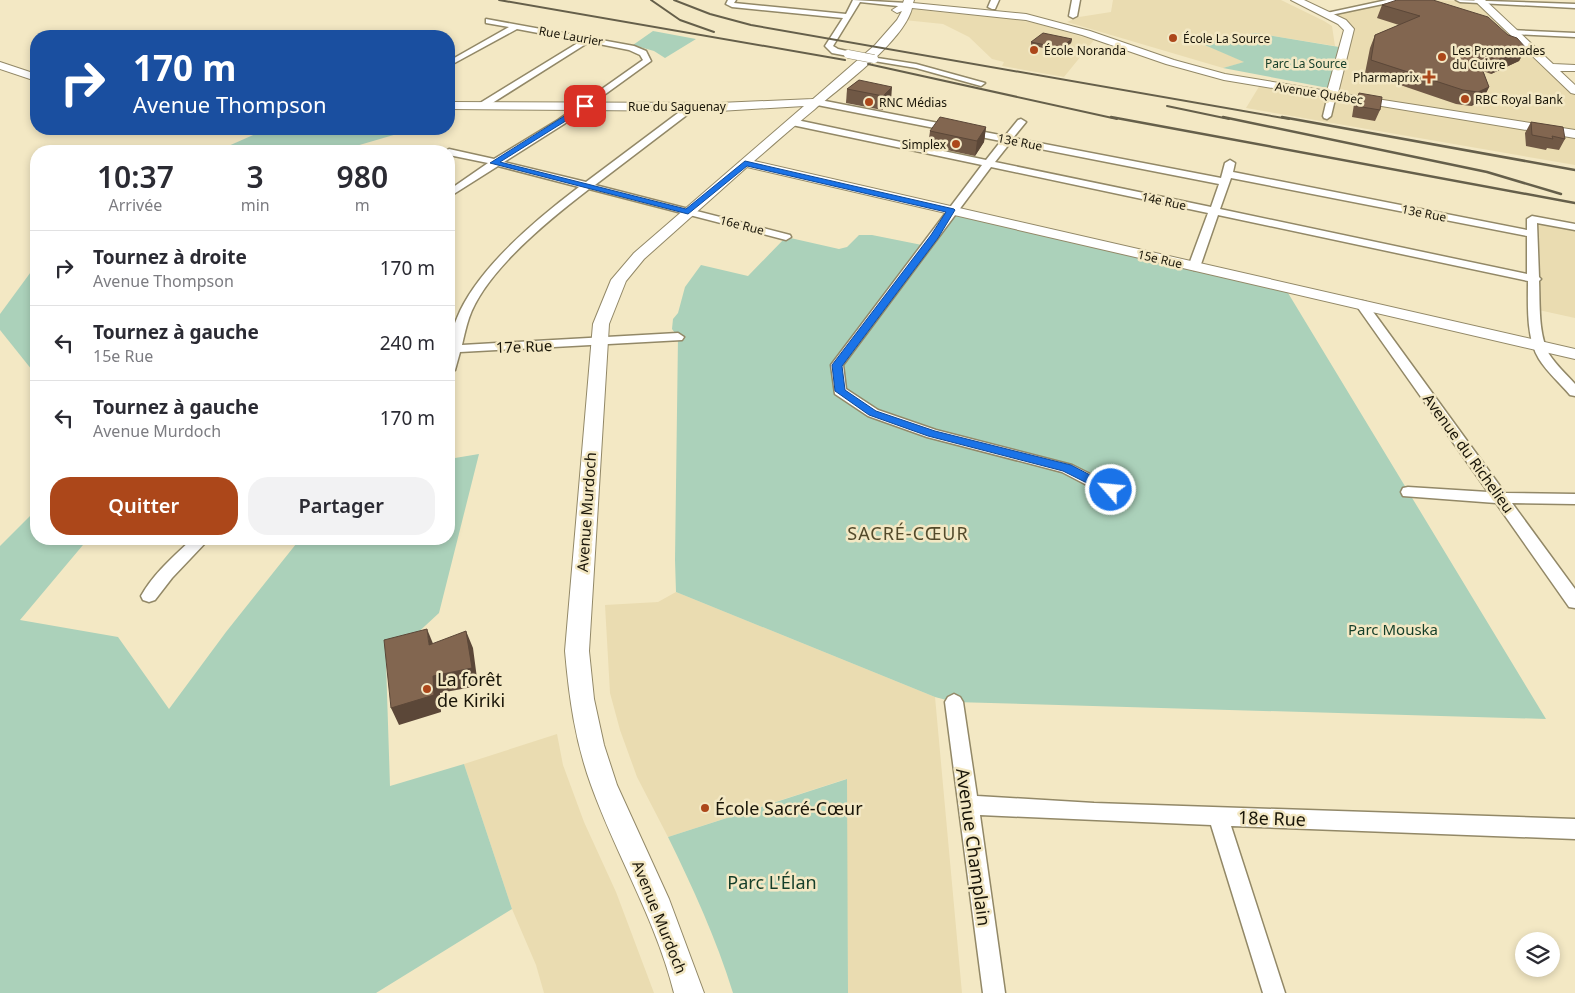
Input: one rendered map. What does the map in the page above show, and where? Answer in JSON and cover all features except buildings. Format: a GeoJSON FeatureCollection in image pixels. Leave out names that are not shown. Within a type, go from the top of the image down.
{"type":"FeatureCollection","features":[{"type":"Feature","properties":{"kind":"street"},"geometry":{"type":"LineString","coordinates":[[732,0],[730,4],[848,16]]}},
{"type":"Feature","properties":{"kind":"street"},"geometry":{"type":"LineString","coordinates":[[908,2],[857,0],[829,46],[835,51],[916,66],[981,83]]}},
{"type":"Feature","properties":{"kind":"street"},"geometry":{"type":"LineString","coordinates":[[1073,16],[1076,0]]}},
{"type":"Feature","properties":{"kind":"street"},"geometry":{"type":"LineString","coordinates":[[1296,0],[1342,22],[1349,28],[1327,116]]}},
{"type":"Feature","properties":{"kind":"street"},"geometry":{"type":"LineString","coordinates":[[1326,14],[1398,0]]}},
{"type":"Feature","properties":{"kind":"street"},"geometry":{"type":"LineString","coordinates":[[1460,0],[1575,6]]}},
{"type":"Feature","properties":{"kind":"street"},"geometry":{"type":"LineString","coordinates":[[1480,0],[1575,91]]}},
{"type":"Feature","properties":{"kind":"street","name":"Avenue Québec"},"geometry":{"type":"LineString","coordinates":[[908,2],[1026,17],[1061,25],[1182,66],[1224,77],[1575,132]]}},
{"type":"Feature","properties":{"kind":"street","name":"Avenue Murdoch"},"geometry":{"type":"LineString","coordinates":[[816,102],[821,88],[832,76],[869,44],[899,8],[908,2]]}},
{"type":"Feature","properties":{"kind":"street","name":"Avenue Murdoch"},"geometry":{"type":"LineString","coordinates":[[688,993],[686,981],[656,901],[626,838],[601,778],[591,744],[581,691],[577,651],[578,625],[601,324],[619,280],[639,256],[789,125],[832,90],[891,32],[906,12],[908,2]]}},
{"type":"Feature","properties":{"kind":"street","name":"Rue Laurier"},"geometry":{"type":"LineString","coordinates":[[489,21],[588,40],[642,53],[647,61],[585,106]]}},
{"type":"Feature","properties":{"kind":"street"},"geometry":{"type":"LineString","coordinates":[[455,61],[516,26]]}},
{"type":"Feature","properties":{"kind":"street"},"geometry":{"type":"LineString","coordinates":[[1513,32],[1575,35]]}},
{"type":"Feature","properties":{"kind":"street"},"geometry":{"type":"LineString","coordinates":[[483,105],[588,40]]}},
{"type":"Feature","properties":{"kind":"street"},"geometry":{"type":"LineString","coordinates":[[0,65],[30,76]]}},
{"type":"Feature","properties":{"kind":"street"},"geometry":{"type":"LineString","coordinates":[[1549,67],[1575,68]]}},
{"type":"Feature","properties":{"kind":"street"},"geometry":{"type":"LineString","coordinates":[[738,106],[800,95],[832,76]]}},
{"type":"Feature","properties":{"kind":"street","name":"Rue du Saguenay"},"geometry":{"type":"LineString","coordinates":[[455,105],[738,106],[816,102]]}},
{"type":"Feature","properties":{"kind":"street","name":"13e Rue"},"geometry":{"type":"LineString","coordinates":[[816,102],[1007,140],[1228,173],[1532,234]]}},
{"type":"Feature","properties":{"kind":"street"},"geometry":{"type":"LineString","coordinates":[[455,190],[585,106]]}},
{"type":"Feature","properties":{"kind":"street"},"geometry":{"type":"LineString","coordinates":[[455,338],[463,317],[491,271],[530,232],[562,205],[693,106]]}},
{"type":"Feature","properties":{"kind":"street"},"geometry":{"type":"LineString","coordinates":[[738,106],[760,106],[780,109],[789,125]]}},
{"type":"Feature","properties":{"kind":"street"},"geometry":{"type":"LineString","coordinates":[[1021,122],[951,210],[935,236],[837,365],[840,391],[872,413],[932,434],[1067,468],[1111,490]]}},
{"type":"Feature","properties":{"kind":"street","name":"14e Rue"},"geometry":{"type":"LineString","coordinates":[[789,125],[988,164],[1535,279]]}},
{"type":"Feature","properties":{"kind":"street","name":"16e Rue"},"geometry":{"type":"LineString","coordinates":[[455,153],[786,237]]}},
{"type":"Feature","properties":{"kind":"street","name":"15e Rue"},"geometry":{"type":"LineString","coordinates":[[745,163],[1575,354]]}},
{"type":"Feature","properties":{"kind":"street"},"geometry":{"type":"LineString","coordinates":[[1194,267],[1228,173]]}},
{"type":"Feature","properties":{"kind":"street"},"geometry":{"type":"LineString","coordinates":[[1575,227],[1532,219],[1535,279],[1534,310],[1538,346],[1545,358],[1575,392]]}},
{"type":"Feature","properties":{"kind":"street","name":"Avenue du Richelieu"},"geometry":{"type":"LineString","coordinates":[[1362,305],[1575,602]]}},
{"type":"Feature","properties":{"kind":"street","name":"17e Rue"},"geometry":{"type":"LineString","coordinates":[[455,349],[678,337]]}},
{"type":"Feature","properties":{"kind":"street"},"geometry":{"type":"LineString","coordinates":[[1408,492],[1500,498],[1575,499]]}},
{"type":"Feature","properties":{"kind":"street"},"geometry":{"type":"LineString","coordinates":[[149,596],[166,574],[195,545]]}},
{"type":"Feature","properties":{"kind":"street","name":"Avenue Champlain"},"geometry":{"type":"LineString","coordinates":[[954,702],[994,993]]}},
{"type":"Feature","properties":{"kind":"street","name":"18e Rue"},"geometry":{"type":"LineString","coordinates":[[968,805],[1575,829]]}},
{"type":"Feature","properties":{"kind":"street"},"geometry":{"type":"LineString","coordinates":[[1218,816],[1274,993]]}},
{"type":"Feature","properties":{"kind":"shaded area","name":"École La Source"},"geometry":{"type":"Polygon","coordinates":[[[1113,0],[1281,0],[1332,26],[1335,46],[1255,33],[1201,43],[1245,62],[1223,68],[1067,22],[1079,17],[1111,12],[1113,0]]]}},
{"type":"Feature","properties":{"kind":"shaded area"},"geometry":{"type":"Polygon","coordinates":[[[1398,0],[1480,1],[1575,91],[1575,165],[1246,108],[1260,85],[1337,97],[1353,32],[1352,26],[1346,22],[1326,14],[1398,0]]]}},
{"type":"Feature","properties":{"kind":"shaded area","name":"École Noranda"},"geometry":{"type":"Polygon","coordinates":[[[910,9],[1012,19],[1034,23],[1094,40],[1064,77],[1002,66],[1004,62],[992,59],[969,37],[943,24],[904,20],[910,9]]]}},
{"type":"Feature","properties":{"kind":"shaded area"},"geometry":{"type":"Polygon","coordinates":[[[1532,219],[1575,227],[1575,318],[1534,309],[1532,219]]]}},
{"type":"Feature","properties":{"kind":"shaded area","name":"École Sacré-Cœur"},"geometry":{"type":"Polygon","coordinates":[[[676,592],[935,697],[962,993],[848,993],[846,779],[668,837],[637,777],[620,730],[610,693],[605,605],[658,602],[676,592]]]}},
{"type":"Feature","properties":{"kind":"shaded area"},"geometry":{"type":"Polygon","coordinates":[[[557,734],[563,765],[584,822],[616,892],[654,993],[544,993],[536,965],[512,909],[464,764],[557,734]]]}},
{"type":"Feature","properties":{"kind":"green space"},"geometry":{"type":"Polygon","coordinates":[[[653,31],[696,39],[665,58],[654,51],[633,45],[653,31]]]}},
{"type":"Feature","properties":{"kind":"green space","name":"Parc La Source"},"geometry":{"type":"Polygon","coordinates":[[[1255,33],[1345,48],[1328,88],[1223,68],[1244,62],[1200,43],[1255,33]]]}},
{"type":"Feature","properties":{"kind":"green space"},"geometry":{"type":"Polygon","coordinates":[[[253,135],[394,135],[359,145],[231,145],[253,135]]]}},
{"type":"Feature","properties":{"kind":"green space","name":"Parc Mouska"},"geometry":{"type":"Polygon","coordinates":[[[951,211],[1285,288],[1546,719],[954,702],[935,697],[676,592],[678,337],[672,329],[673,319],[678,313],[685,287],[701,265],[748,276],[786,237],[839,249],[847,247],[859,235],[872,235],[927,246],[951,211]]]}},
{"type":"Feature","properties":{"kind":"green space"},"geometry":{"type":"Polygon","coordinates":[[[30,273],[30,368],[0,330],[0,314],[30,273]]]}},
{"type":"Feature","properties":{"kind":"green space"},"geometry":{"type":"Polygon","coordinates":[[[479,454],[439,613],[386,662],[390,786],[464,764],[512,909],[376,993],[0,993],[0,546],[30,516],[30,545],[83,545],[20,620],[118,637],[169,709],[226,632],[295,545],[455,545],[455,458],[479,454]]]}},
{"type":"Feature","properties":{"kind":"green space","name":"Parc L'Élan"},"geometry":{"type":"Polygon","coordinates":[[[847,779],[848,993],[733,993],[704,914],[668,837],[847,779]]]}},
{"type":"Feature","properties":{"kind":"railway"},"geometry":{"type":"LineString","coordinates":[[499,0],[845,60]]}},
{"type":"Feature","properties":{"kind":"railway"},"geometry":{"type":"LineString","coordinates":[[651,0],[680,20],[714,32]]}},
{"type":"Feature","properties":{"kind":"railway"},"geometry":{"type":"LineString","coordinates":[[674,0],[710,14],[751,25],[1289,119]]}},
{"type":"Feature","properties":{"kind":"railway"},"geometry":{"type":"LineString","coordinates":[[868,64],[1117,119]]}},
{"type":"Feature","properties":{"kind":"railway"},"geometry":{"type":"LineString","coordinates":[[1167,106],[1229,119]]}},
{"type":"Feature","properties":{"kind":"railway"},"geometry":{"type":"LineString","coordinates":[[1111,117],[1575,203]]}},
{"type":"Feature","properties":{"kind":"railway"},"geometry":{"type":"LineString","coordinates":[[1223,117],[1487,172],[1561,194]]}},
{"type":"Feature","properties":{"kind":"railway"},"geometry":{"type":"LineString","coordinates":[[1282,117],[1575,170]]}},
{"type":"Feature","properties":{"kind":"place","name":"École La Source"},"geometry":{"type":"Point","coordinates":[1173,38]}},
{"type":"Feature","properties":{"kind":"place","name":"École Noranda"},"geometry":{"type":"Point","coordinates":[1034,50]}},
{"type":"Feature","properties":{"kind":"place","name":"Les Promenades du Cuivre"},"geometry":{"type":"Point","coordinates":[1442,57]}},
{"type":"Feature","properties":{"kind":"place","name":"Pharmaprix"},"geometry":{"type":"Point","coordinates":[1429,77]}},
{"type":"Feature","properties":{"kind":"place","name":"RBC Royal Bank"},"geometry":{"type":"Point","coordinates":[1465,99]}},
{"type":"Feature","properties":{"kind":"place","name":"RNC Médias"},"geometry":{"type":"Point","coordinates":[869,102]}},
{"type":"Feature","properties":{"kind":"place","name":"Simplex"},"geometry":{"type":"Point","coordinates":[956,144]}},
{"type":"Feature","properties":{"kind":"place","name":"La forêt de Kiriki"},"geometry":{"type":"Point","coordinates":[427,689]}},
{"type":"Feature","properties":{"kind":"place","name":"École Sacré-Cœur"},"geometry":{"type":"Point","coordinates":[705,808]}},
{"type":"Feature","properties":{"kind":"district","name":"SACRÉ-CŒUR"},"geometry":{"type":"Point","coordinates":[908,533]}},
{"type":"Feature","properties":{"kind":"route"},"geometry":{"type":"LineString","coordinates":[[585,106],[494,163],[688,212],[745,163],[951,210],[935,236],[837,365],[840,391],[872,413],[932,434],[1067,468],[1111,490]]}}]}
